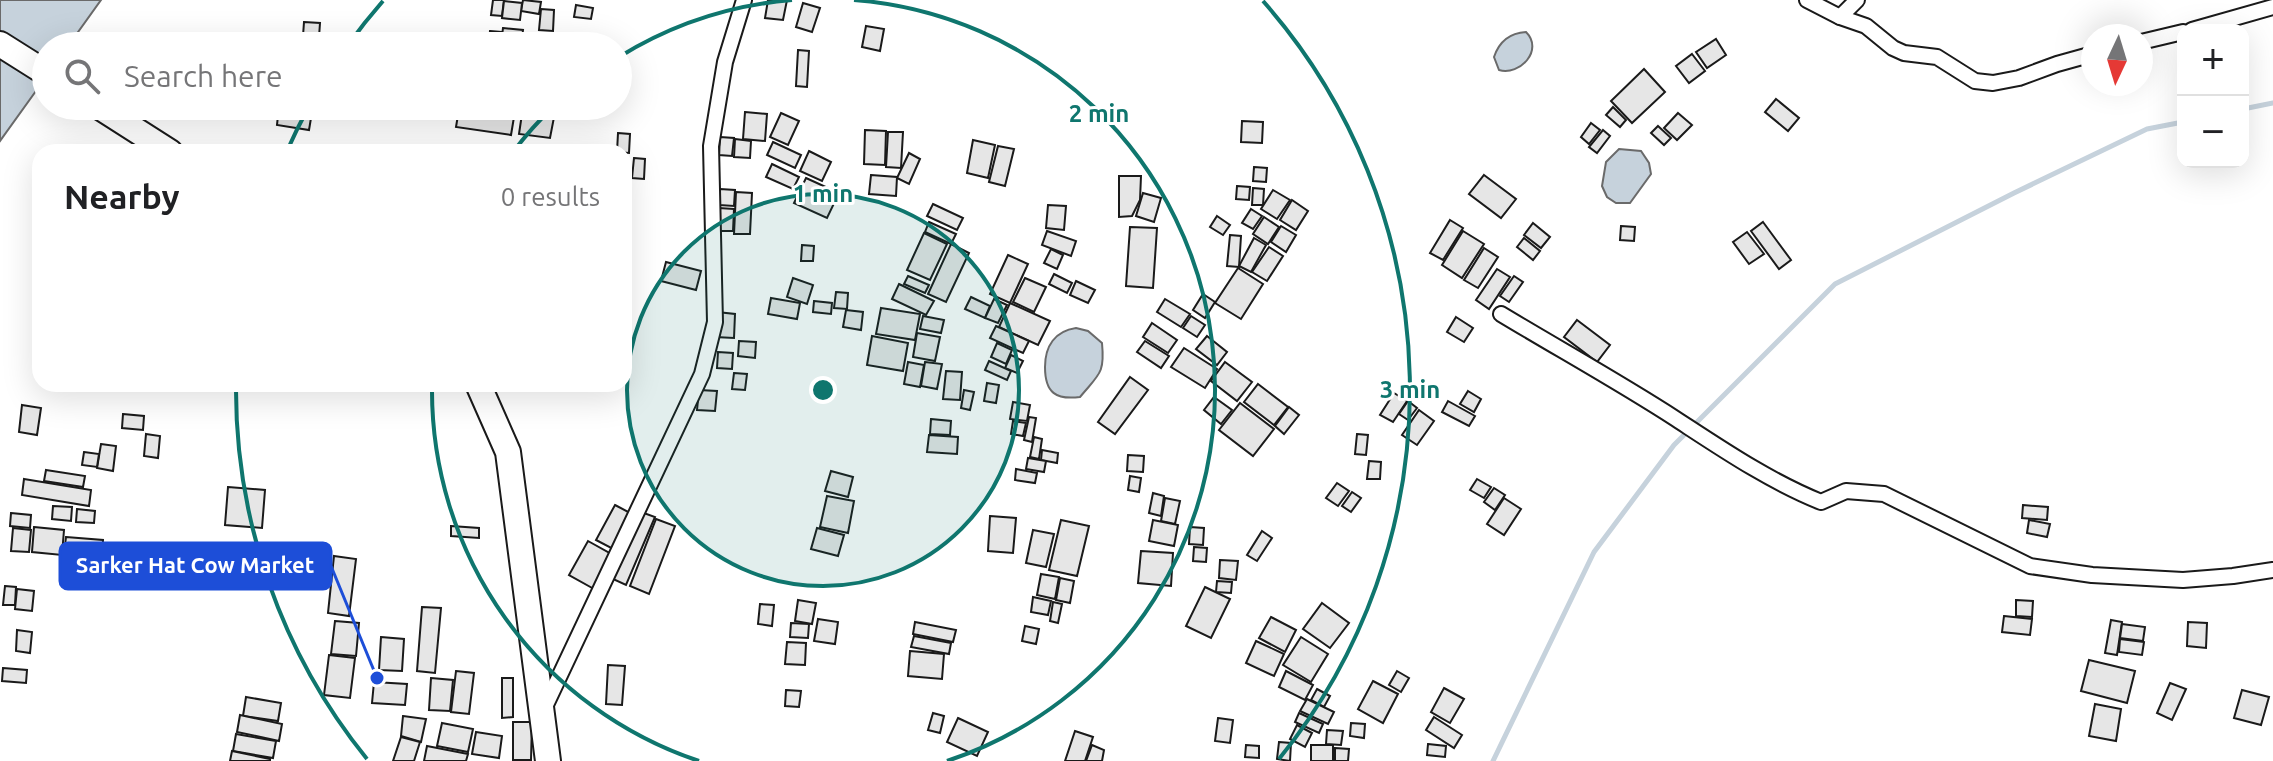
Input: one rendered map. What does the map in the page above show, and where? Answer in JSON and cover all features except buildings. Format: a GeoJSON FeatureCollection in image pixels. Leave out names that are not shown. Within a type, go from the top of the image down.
{"type":"FeatureCollection","features":[{"type":"Feature","properties":{"kind":"main road"},"geometry":{"type":"LineString","coordinates":[[0,44],[32,64]]}},
{"type":"Feature","properties":{"kind":"main road"},"geometry":{"type":"LineString","coordinates":[[120,120],[157,144]]}},
{"type":"Feature","properties":{"kind":"main road"},"geometry":{"type":"LineString","coordinates":[[482,392],[508,452],[548,761]]}},
{"type":"Feature","properties":{"kind":"street"},"geometry":{"type":"LineString","coordinates":[[542,713],[702,374],[715,322],[711,146],[725,62],[744,0]]}},
{"type":"Feature","properties":{"kind":"street"},"geometry":{"type":"LineString","coordinates":[[1807,0],[1866,26],[1893,48],[1904,53],[1937,57],[1975,81],[1993,83],[2019,78],[2081,58]]}},
{"type":"Feature","properties":{"kind":"street"},"geometry":{"type":"LineString","coordinates":[[1840,17],[1857,0]]}},
{"type":"Feature","properties":{"kind":"street"},"geometry":{"type":"LineString","coordinates":[[2213,24],[2273,7]]}},
{"type":"Feature","properties":{"kind":"street"},"geometry":{"type":"LineString","coordinates":[[2153,39],[2177,33]]}},
{"type":"Feature","properties":{"kind":"street"},"geometry":{"type":"LineString","coordinates":[[1501,314],[1677,419],[1704,439],[1798,493],[1821,502],[1846,491],[1884,494],[2030,566],[2092,575],[2183,580],[2273,570]]}},
{"type":"Feature","properties":{"kind":"shaded area"},"geometry":{"type":"Polygon","coordinates":[[[0,0],[101,0],[78,32],[32,32],[32,96],[0,141],[0,0]]]}},
{"type":"Feature","properties":{"kind":"shaded area"},"geometry":{"type":"Polygon","coordinates":[[[1526,32],[1532,46],[1527,60],[1515,69],[1499,70],[1494,57],[1499,47],[1510,36],[1526,32]]]}},
{"type":"Feature","properties":{"kind":"shaded area"},"geometry":{"type":"Polygon","coordinates":[[[1619,149],[1641,151],[1649,163],[1651,174],[1630,203],[1616,203],[1607,197],[1602,186],[1606,162],[1619,149]]]}},
{"type":"Feature","properties":{"kind":"shaded area"},"geometry":{"type":"Polygon","coordinates":[[[1076,328],[1088,331],[1102,343],[1101,368],[1080,397],[1058,396],[1047,383],[1045,359],[1049,346],[1057,336],[1076,328]]]}},
{"type":"Feature","properties":{"kind":"waterway"},"geometry":{"type":"LineString","coordinates":[[2249,108],[2273,103]]}},
{"type":"Feature","properties":{"kind":"waterway"},"geometry":{"type":"LineString","coordinates":[[1493,761],[1594,552],[1674,445],[1835,284],[2147,129],[2177,123]]}},
{"type":"Feature","properties":{"kind":"place","name":"Sarker Hat Cow Market"},"geometry":{"type":"Point","coordinates":[377,678]}}]}
